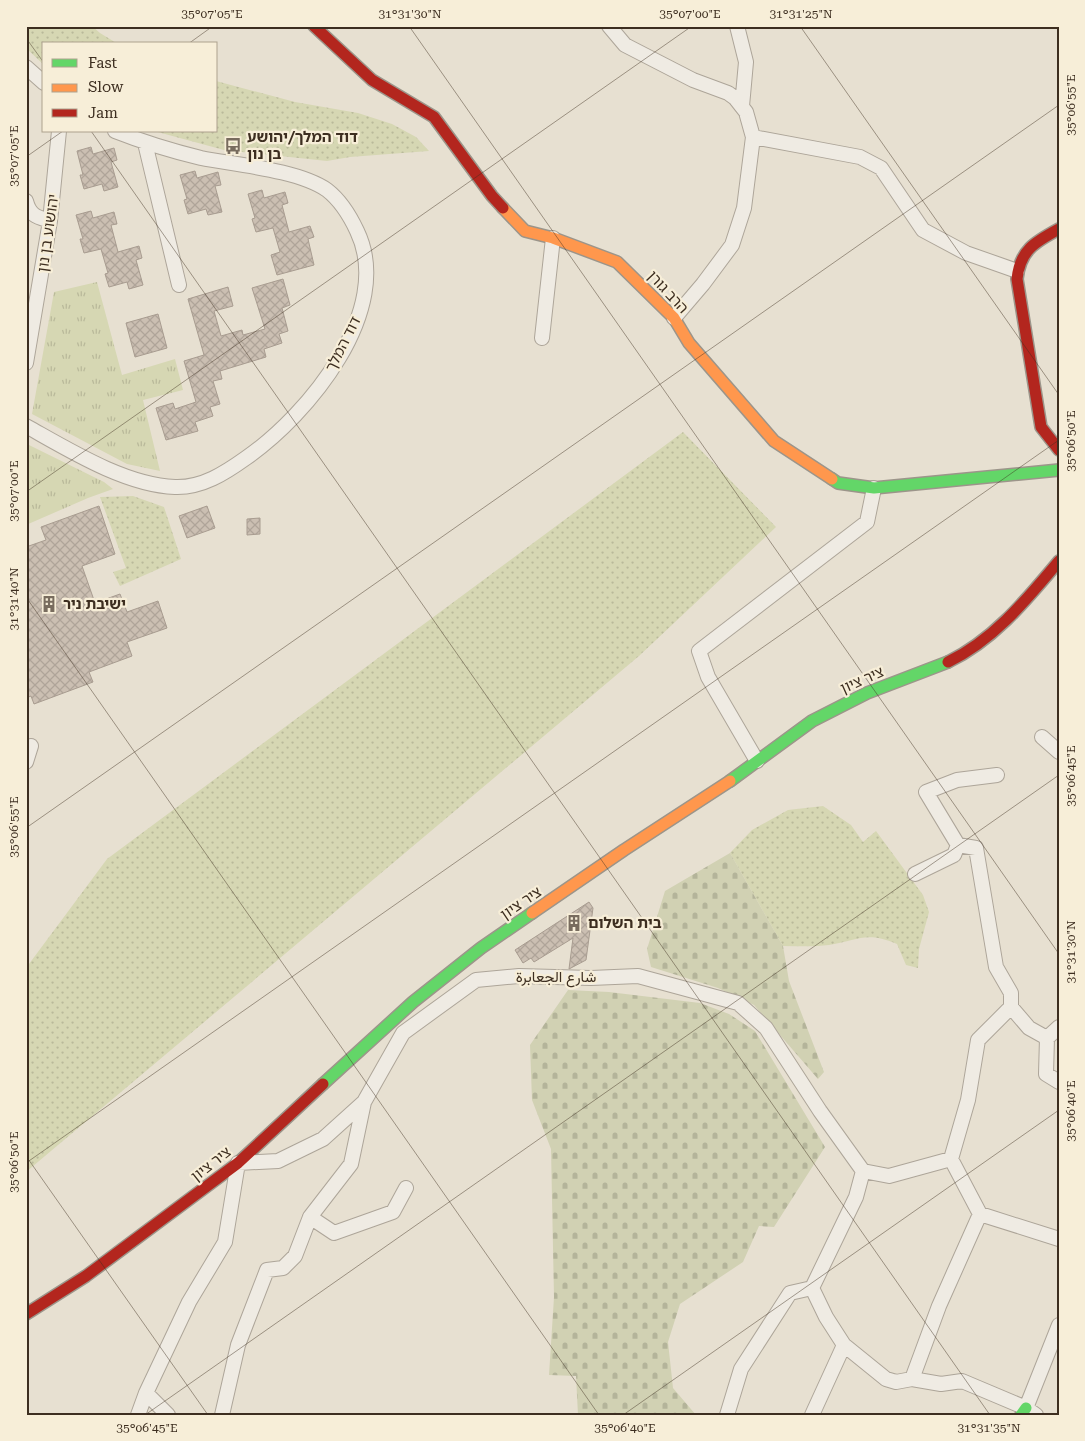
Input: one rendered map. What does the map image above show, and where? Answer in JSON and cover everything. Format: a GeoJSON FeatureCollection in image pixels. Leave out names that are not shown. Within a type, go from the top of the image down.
{"type":"FeatureCollection","features":[{"type":"Feature","properties":{"kind":"street","name":"הרב גורן"},"geometry":{"type":"LineString","coordinates":[[314,26],[372,80],[434,117],[492,196],[525,231],[553,238],[617,262],[674,318],[689,343],[774,441],[838,483],[874,488],[1059,470]]}},
{"type":"Feature","properties":{"kind":"street"},"geometry":{"type":"LineString","coordinates":[[608,26],[625,45],[693,80],[728,93],[742,106],[749,120],[753,137],[744,208],[732,245],[703,284],[674,318]]}},
{"type":"Feature","properties":{"kind":"street"},"geometry":{"type":"LineString","coordinates":[[737,26],[746,62],[742,106]]}},
{"type":"Feature","properties":{"kind":"street"},"geometry":{"type":"LineString","coordinates":[[26,67],[42,81]]}},
{"type":"Feature","properties":{"kind":"street","name":"יהושוע בן נון"},"geometry":{"type":"LineString","coordinates":[[26,363],[50,222],[58,132]]}},
{"type":"Feature","properties":{"kind":"street","name":"דוד המלך"},"geometry":{"type":"LineString","coordinates":[[26,426],[80,456],[126,476],[175,487],[204,482],[223,475],[268,443],[294,419],[316,393],[333,368],[361,309],[368,272],[366,253],[351,218],[327,191],[293,175],[201,158],[118,132]]}},
{"type":"Feature","properties":{"kind":"street"},"geometry":{"type":"LineString","coordinates":[[753,137],[860,158],[881,168],[923,230],[966,253],[1017,271]]}},
{"type":"Feature","properties":{"kind":"street"},"geometry":{"type":"LineString","coordinates":[[145,142],[179,285]]}},
{"type":"Feature","properties":{"kind":"street"},"geometry":{"type":"LineString","coordinates":[[26,201],[28,210],[36,217],[50,222]]}},
{"type":"Feature","properties":{"kind":"street"},"geometry":{"type":"LineString","coordinates":[[1059,229],[1028,249],[1017,271],[1017,284],[1041,427],[1059,450]]}},
{"type":"Feature","properties":{"kind":"street"},"geometry":{"type":"LineString","coordinates":[[542,338],[553,238]]}},
{"type":"Feature","properties":{"kind":"street"},"geometry":{"type":"LineString","coordinates":[[757,761],[708,677],[699,651],[867,522],[874,488]]}},
{"type":"Feature","properties":{"kind":"street","name":"ציר ציון"},"geometry":{"type":"LineString","coordinates":[[26,1314],[86,1276],[238,1163],[413,1002],[473,954],[820,716],[867,693],[950,661],[985,638],[1020,608],[1059,561]]}},
{"type":"Feature","properties":{"kind":"street"},"geometry":{"type":"LineString","coordinates":[[1042,737],[1059,752]]}},
{"type":"Feature","properties":{"kind":"street"},"geometry":{"type":"LineString","coordinates":[[26,762],[31,746]]}},
{"type":"Feature","properties":{"kind":"street"},"geometry":{"type":"LineString","coordinates":[[997,775],[957,780],[926,792],[958,844],[976,848],[996,967],[1011,993],[1011,1008],[1029,1028],[1048,1038]]}},
{"type":"Feature","properties":{"kind":"street"},"geometry":{"type":"LineString","coordinates":[[915,874],[954,855],[958,844]]}},
{"type":"Feature","properties":{"kind":"street","name":"شارع الجعابرة"},"geometry":{"type":"LineString","coordinates":[[238,1163],[278,1161],[323,1140],[364,1102],[403,1033],[476,980],[519,976],[591,978],[638,976],[738,1003],[766,1028],[820,1111],[863,1171]]}},
{"type":"Feature","properties":{"kind":"street"},"geometry":{"type":"LineString","coordinates":[[1011,1008],[978,1040],[968,1100],[951,1159],[980,1214],[1059,1240]]}},
{"type":"Feature","properties":{"kind":"street"},"geometry":{"type":"LineString","coordinates":[[1059,1027],[1048,1038],[1046,1074],[1059,1082]]}},
{"type":"Feature","properties":{"kind":"street"},"geometry":{"type":"LineString","coordinates":[[222,1415],[238,1344],[267,1270],[283,1268],[295,1256],[310,1217],[351,1164],[364,1102]]}},
{"type":"Feature","properties":{"kind":"street"},"geometry":{"type":"LineString","coordinates":[[812,1288],[856,1197],[863,1171],[889,1176],[951,1159]]}},
{"type":"Feature","properties":{"kind":"street"},"geometry":{"type":"LineString","coordinates":[[138,1415],[146,1393],[189,1302],[225,1242],[238,1163]]}},
{"type":"Feature","properties":{"kind":"street"},"geometry":{"type":"LineString","coordinates":[[310,1217],[334,1233],[393,1212],[406,1188]]}},
{"type":"Feature","properties":{"kind":"street"},"geometry":{"type":"LineString","coordinates":[[912,1379],[939,1306],[980,1214]]}},
{"type":"Feature","properties":{"kind":"street"},"geometry":{"type":"LineString","coordinates":[[812,1288],[826,1317],[844,1345],[886,1378],[896,1382],[912,1379],[940,1384],[962,1381],[1028,1413],[1059,1325]]}},
{"type":"Feature","properties":{"kind":"street"},"geometry":{"type":"LineString","coordinates":[[727,1415],[741,1369],[790,1293],[812,1288]]}},
{"type":"Feature","properties":{"kind":"street"},"geometry":{"type":"LineString","coordinates":[[812,1415],[844,1345]]}},
{"type":"Feature","properties":{"kind":"street"},"geometry":{"type":"LineString","coordinates":[[146,1393],[168,1415]]}},
{"type":"Feature","properties":{"kind":"green space"},"geometry":{"type":"Polygon","coordinates":[[[26,26],[92,26],[115,42],[42,42],[42,63],[26,48],[26,26]]]}},
{"type":"Feature","properties":{"kind":"green space"},"geometry":{"type":"Polygon","coordinates":[[[218,82],[295,102],[358,113],[392,124],[416,137],[429,151],[350,157],[327,161],[224,150],[158,132],[218,132],[218,82]]]}},
{"type":"Feature","properties":{"kind":"green space"},"geometry":{"type":"Polygon","coordinates":[[[97,282],[122,375],[175,359],[183,390],[143,400],[160,471],[127,464],[32,414],[54,292],[97,282]]]}},
{"type":"Feature","properties":{"kind":"green space"},"geometry":{"type":"Polygon","coordinates":[[[683,432],[776,527],[639,656],[26,1172],[26,968],[107,859],[683,432]]]}},
{"type":"Feature","properties":{"kind":"green space"},"geometry":{"type":"Polygon","coordinates":[[[29,445],[104,482],[113,489],[26,525],[26,465],[29,445]]]}},
{"type":"Feature","properties":{"kind":"green space"},"geometry":{"type":"Polygon","coordinates":[[[133,496],[164,507],[181,559],[120,586],[113,572],[126,568],[100,497],[133,496]]]}},
{"type":"Feature","properties":{"kind":"green space"},"geometry":{"type":"Polygon","coordinates":[[[823,806],[851,825],[863,842],[876,831],[923,895],[929,912],[919,949],[918,968],[906,965],[897,944],[878,938],[863,938],[823,946],[783,946],[730,853],[752,830],[788,810],[823,806]]]}},
{"type":"Feature","properties":{"kind":"green space"},"geometry":{"type":"Polygon","coordinates":[[[730,853],[783,946],[789,981],[824,1072],[818,1079],[754,1005],[718,988],[651,967],[647,949],[665,891],[730,853]]]}},
{"type":"Feature","properties":{"kind":"green space"},"geometry":{"type":"Polygon","coordinates":[[[568,990],[609,992],[700,1003],[729,1014],[755,1031],[825,1147],[774,1227],[759,1226],[743,1262],[680,1304],[668,1342],[673,1388],[696,1415],[578,1415],[576,1376],[549,1375],[554,1297],[551,1149],[532,1100],[530,1045],[568,990]]]}},
{"type":"Feature","properties":{"kind":"building"},"geometry":{"type":"Polygon","coordinates":[[[91,147],[93,154],[114,148],[117,160],[111,162],[118,187],[104,191],[102,184],[84,189],[80,175],[83,175],[77,151],[91,147]]]}},
{"type":"Feature","properties":{"kind":"building"},"geometry":{"type":"Polygon","coordinates":[[[195,171],[197,178],[218,172],[221,185],[215,186],[222,212],[208,215],[206,209],[188,214],[184,200],[187,199],[180,175],[195,171]]]}},
{"type":"Feature","properties":{"kind":"building"},"geometry":{"type":"Polygon","coordinates":[[[262,190],[264,198],[285,192],[288,203],[282,205],[289,232],[310,226],[314,237],[308,239],[314,265],[277,275],[271,255],[280,252],[273,228],[256,232],[252,219],[255,218],[248,194],[262,190]]]}},
{"type":"Feature","properties":{"kind":"building"},"geometry":{"type":"Polygon","coordinates":[[[91,211],[93,218],[114,212],[117,224],[111,225],[118,252],[139,246],[142,258],[136,260],[143,285],[129,289],[127,282],[109,287],[105,274],[108,273],[101,249],[84,253],[80,239],[83,239],[76,215],[91,211]]]}},
{"type":"Feature","properties":{"kind":"building"},"geometry":{"type":"Polygon","coordinates":[[[283,279],[290,305],[282,308],[288,331],[279,334],[282,343],[264,349],[266,357],[220,371],[222,379],[213,381],[220,404],[210,407],[213,416],[195,422],[198,431],[166,440],[156,408],[173,403],[175,409],[196,402],[184,361],[204,355],[188,299],[228,287],[233,306],[214,311],[221,336],[242,330],[243,335],[265,329],[252,288],[283,279]]]}},
{"type":"Feature","properties":{"kind":"building"},"geometry":{"type":"Polygon","coordinates":[[[158,314],[167,348],[135,357],[126,323],[158,314]]]}},
{"type":"Feature","properties":{"kind":"building"},"geometry":{"type":"Polygon","coordinates":[[[99,506],[115,554],[82,566],[95,603],[120,594],[127,612],[158,601],[167,628],[127,642],[132,656],[89,672],[93,682],[34,704],[31,696],[26,698],[26,547],[46,540],[41,527],[99,506]]]}},
{"type":"Feature","properties":{"kind":"building"},"geometry":{"type":"Polygon","coordinates":[[[207,506],[215,528],[187,538],[179,516],[207,506]]]}},
{"type":"Feature","properties":{"kind":"building"},"geometry":{"type":"Polygon","coordinates":[[[260,518],[260,534],[247,535],[247,519],[260,518]]]}},
{"type":"Feature","properties":{"kind":"building","name":"בית השלום"},"geometry":{"type":"Polygon","coordinates":[[[589,902],[593,908],[586,960],[569,969],[573,938],[534,962],[531,958],[523,963],[515,950],[589,902]]]}},
{"type":"Feature","properties":{"kind":"traffic: fast"},"geometry":{"type":"LineString","coordinates":[[832,479],[838,483],[874,488],[1059,470]]}},
{"type":"Feature","properties":{"kind":"traffic: fast"},"geometry":{"type":"LineString","coordinates":[[730,781],[812,721],[867,693],[948,662]]}},
{"type":"Feature","properties":{"kind":"traffic: fast"},"geometry":{"type":"LineString","coordinates":[[323,1084],[413,1002],[481,948],[532,913]]}},
{"type":"Feature","properties":{"kind":"traffic: fast"},"geometry":{"type":"LineString","coordinates":[[1021,1415],[1026,1408]]}},
{"type":"Feature","properties":{"kind":"traffic: slow"},"geometry":{"type":"LineString","coordinates":[[503,208],[525,231],[553,238],[617,262],[674,318],[689,343],[774,441],[832,479]]}},
{"type":"Feature","properties":{"kind":"traffic: slow"},"geometry":{"type":"LineString","coordinates":[[532,913],[730,781]]}},
{"type":"Feature","properties":{"kind":"traffic: jam"},"geometry":{"type":"LineString","coordinates":[[314,26],[372,80],[434,117],[492,196],[503,208]]}},
{"type":"Feature","properties":{"kind":"traffic: jam"},"geometry":{"type":"LineString","coordinates":[[1059,229],[1030,248],[1021,261],[1017,279],[1041,427],[1059,450]]}},
{"type":"Feature","properties":{"kind":"traffic: jam"},"geometry":{"type":"LineString","coordinates":[[948,662],[965,653],[1009,618],[1059,561]]}},
{"type":"Feature","properties":{"kind":"traffic: jam"},"geometry":{"type":"LineString","coordinates":[[26,1314],[86,1276],[238,1163],[323,1084]]}},
{"type":"Feature","properties":{"kind":"place","name":"דוד המלך/יהושע בן נון"},"geometry":{"type":"Point","coordinates":[233,146]}},
{"type":"Feature","properties":{"kind":"place","name":"ישיבת ניר"},"geometry":{"type":"Point","coordinates":[49,604]}},
{"type":"Feature","properties":{"kind":"place","name":"בית השלום"},"geometry":{"type":"Point","coordinates":[574,923]}}]}
